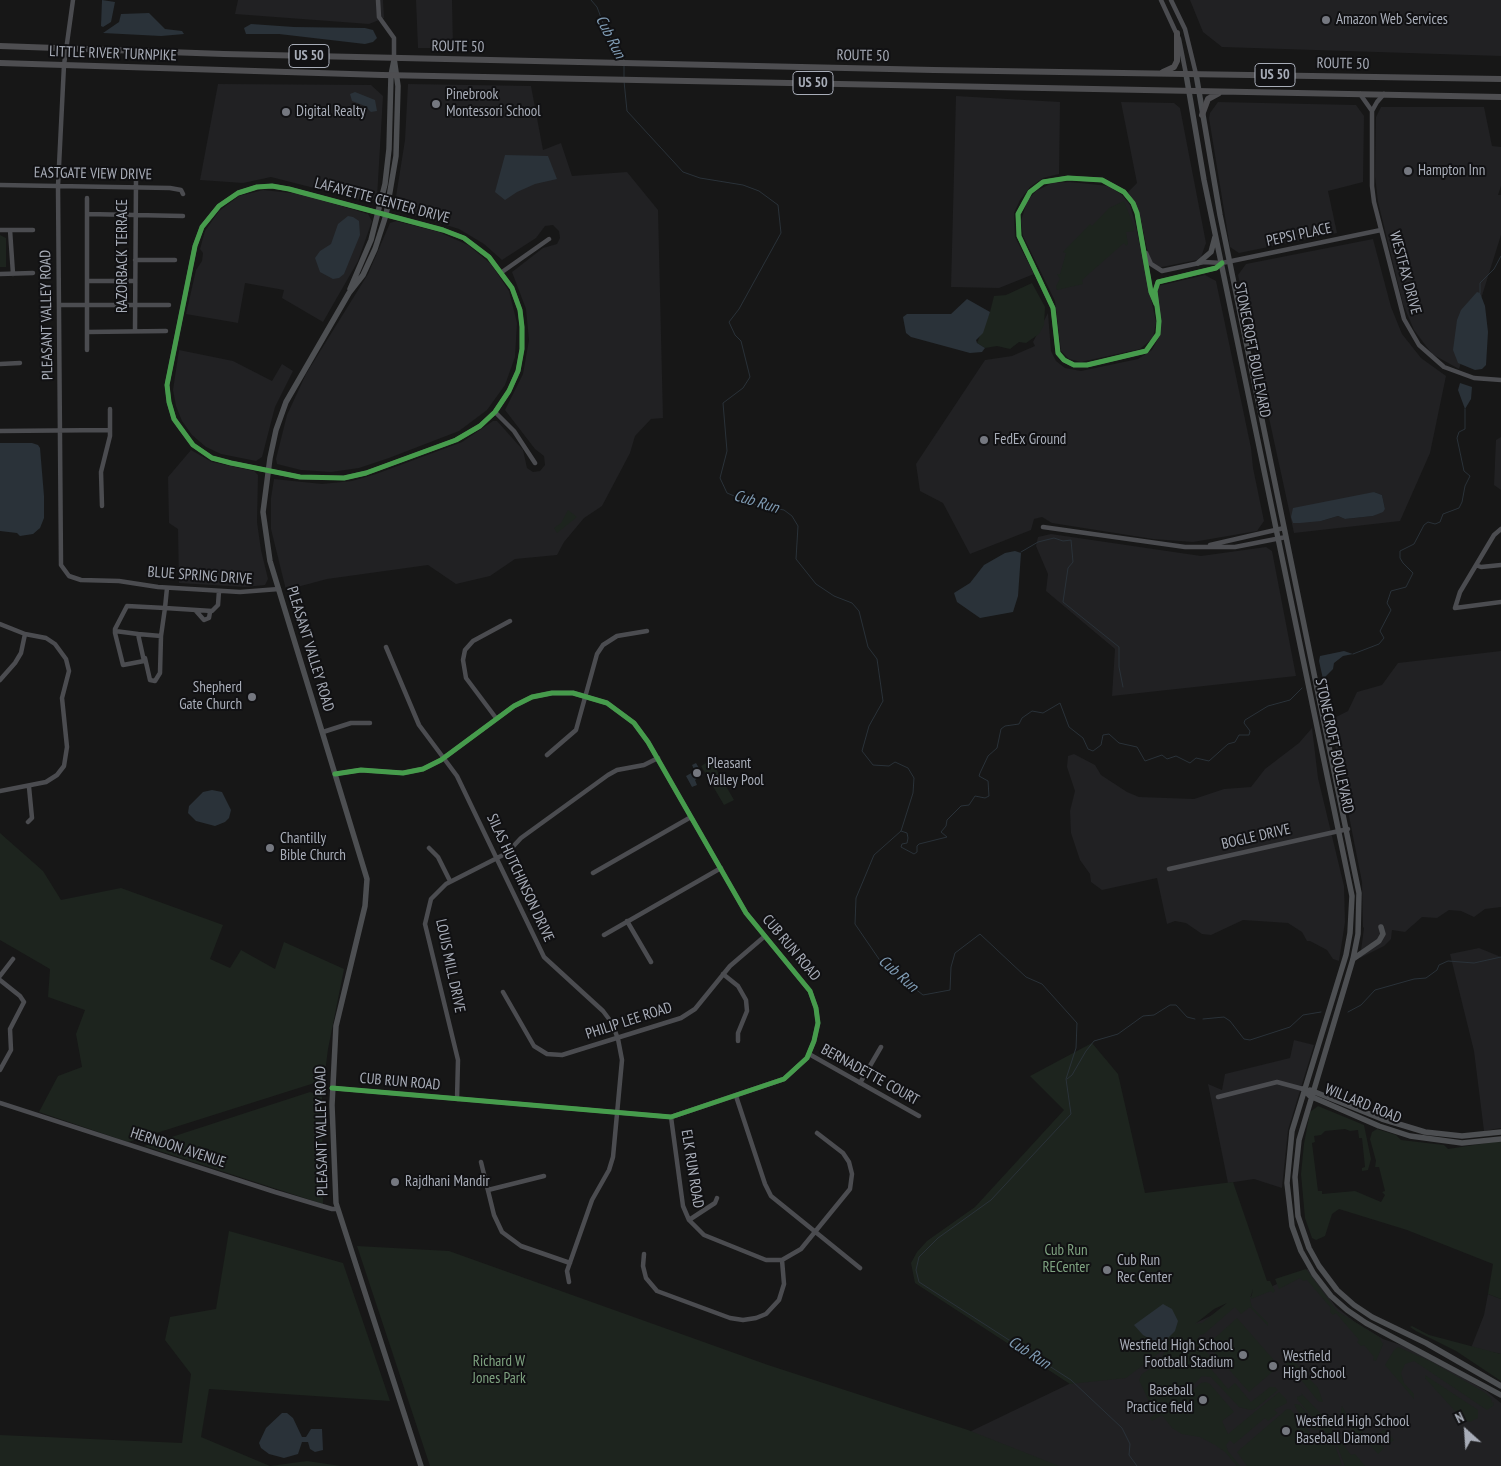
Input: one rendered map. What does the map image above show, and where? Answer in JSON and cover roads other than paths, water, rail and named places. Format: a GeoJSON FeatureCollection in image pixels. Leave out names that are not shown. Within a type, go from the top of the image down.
{"type":"FeatureCollection","features":[{"type":"Feature","properties":{"kind":"highway"},"geometry":{"type":"LineString","coordinates":[[1160,73],[1174,67],[1177,61],[1177,33]]}},
{"type":"Feature","properties":{"kind":"highway","name":"LITTLE RIVER TURNPIKE"},"geometry":{"type":"LineString","coordinates":[[0,46],[224,54]]}},
{"type":"Feature","properties":{"kind":"highway","name":"ROUTE 50"},"geometry":{"type":"LineString","coordinates":[[224,54],[1501,79]]}},
{"type":"Feature","properties":{"kind":"highway","name":"LITTLE RIVER TURNPIKE"},"geometry":{"type":"LineString","coordinates":[[0,63],[225,70]]}},
{"type":"Feature","properties":{"kind":"highway","name":"ROUTE 50"},"geometry":{"type":"LineString","coordinates":[[225,70],[611,80],[1501,97]]}},
{"type":"Feature","properties":{"kind":"highway"},"geometry":{"type":"LineString","coordinates":[[1202,115],[1208,99],[1223,91]]}},
{"type":"Feature","properties":{"kind":"main road","name":"PLEASANT VALLEY ROAD"},"geometry":{"type":"LineString","coordinates":[[348,293],[369,264],[386,215],[396,156],[394,58]]}},
{"type":"Feature","properties":{"kind":"main road","name":"STONECROFT BOULEVARD"},"geometry":{"type":"LineString","coordinates":[[1186,74],[1187,90],[1216,235],[1352,896],[1350,933],[1346,955],[1303,1089],[1290,1148],[1288,1192],[1296,1237],[1314,1274],[1331,1296],[1355,1316],[1501,1395]]}},
{"type":"Feature","properties":{"kind":"main road","name":"STONECROFT BOULEVARD"},"geometry":{"type":"LineString","coordinates":[[1196,74],[1230,262],[1348,829],[1360,906],[1354,959],[1310,1096],[1299,1140],[1296,1192],[1298,1216],[1304,1236],[1319,1266],[1337,1290],[1361,1310],[1501,1386]]}},
{"type":"Feature","properties":{"kind":"main road","name":"PLEASANT VALLEY ROAD"},"geometry":{"type":"LineString","coordinates":[[394,75],[388,161],[379,213],[371,240],[348,293],[286,402],[276,430],[268,471],[264,524],[267,550],[335,774],[359,846],[368,888],[338,1014],[332,1088],[332,1139],[337,1209],[421,1466]]}},
{"type":"Feature","properties":{"kind":"main road"},"geometry":{"type":"LineString","coordinates":[[1198,263],[1211,252],[1216,235]]}},
{"type":"Feature","properties":{"kind":"main road"},"geometry":{"type":"LineString","coordinates":[[1354,959],[1379,941],[1383,934],[1381,927]]}},
{"type":"Feature","properties":{"kind":"main road","name":"WILLARD ROAD"},"geometry":{"type":"LineString","coordinates":[[1303,1089],[1312,1090],[1382,1119],[1426,1132],[1462,1136],[1501,1132]]}},
{"type":"Feature","properties":{"kind":"main road","name":"WILLARD ROAD"},"geometry":{"type":"LineString","coordinates":[[1303,1089],[1310,1096],[1379,1126],[1424,1139],[1462,1143],[1501,1139]]}},
{"type":"Feature","properties":{"kind":"street","name":"PLEASANT VALLEY ROAD"},"geometry":{"type":"LineString","coordinates":[[73,0],[64,65],[58,186],[61,565],[67,574],[75,579],[119,581]]}},
{"type":"Feature","properties":{"kind":"street"},"geometry":{"type":"LineString","coordinates":[[378,0],[379,18],[394,38],[394,58]]}},
{"type":"Feature","properties":{"kind":"street","name":"STONECROFT BOULEVARD"},"geometry":{"type":"LineString","coordinates":[[1161,0],[1177,33],[1186,74]]}},
{"type":"Feature","properties":{"kind":"street","name":"STONECROFT BOULEVARD"},"geometry":{"type":"LineString","coordinates":[[1171,0],[1185,29],[1196,74]]}},
{"type":"Feature","properties":{"kind":"street"},"geometry":{"type":"LineString","coordinates":[[1360,94],[1372,111],[1384,94]]}},
{"type":"Feature","properties":{"kind":"street","name":"WESTFAX DRIVE"},"geometry":{"type":"LineString","coordinates":[[1372,111],[1372,186],[1402,314],[1419,346],[1435,360],[1458,374],[1485,380],[1501,380]]}},
{"type":"Feature","properties":{"kind":"street"},"geometry":{"type":"LineString","coordinates":[[1068,178],[1102,180],[1117,186],[1133,203],[1145,251],[1151,264],[1162,271],[1198,263],[1222,263],[1216,268],[1161,280],[1155,291],[1159,321],[1158,334],[1146,351],[1087,365],[1074,365],[1064,360],[1056,348],[1055,318],[1051,303],[1019,236],[1018,214],[1025,198],[1043,182],[1068,178]]}},
{"type":"Feature","properties":{"kind":"street","name":"RAZORBACK TERRACE"},"geometry":{"type":"LineString","coordinates":[[135,331],[136,180]]}},
{"type":"Feature","properties":{"kind":"street","name":"EASTGATE VIEW DRIVE"},"geometry":{"type":"LineString","coordinates":[[0,185],[176,189],[181,190],[183,194]]}},
{"type":"Feature","properties":{"kind":"street","name":"LAFAYETTE CENTER DRIVE"},"geometry":{"type":"LineString","coordinates":[[264,186],[289,189],[386,215],[443,230],[464,238],[489,257],[502,272],[512,288],[520,310],[522,341],[520,362],[515,379],[495,412],[480,426],[461,437],[355,476],[311,479],[221,461],[204,453],[186,438],[171,411],[168,376],[198,235],[211,214],[225,201],[246,190],[264,186]]}},
{"type":"Feature","properties":{"kind":"street"},"geometry":{"type":"LineString","coordinates":[[87,198],[87,350]]}},
{"type":"Feature","properties":{"kind":"street"},"geometry":{"type":"LineString","coordinates":[[87,214],[183,216]]}},
{"type":"Feature","properties":{"kind":"street"},"geometry":{"type":"LineString","coordinates":[[0,230],[33,230]]}},
{"type":"Feature","properties":{"kind":"street"},"geometry":{"type":"LineString","coordinates":[[10,230],[13,274]]}},
{"type":"Feature","properties":{"kind":"street","name":"PEPSI PLACE"},"geometry":{"type":"LineString","coordinates":[[1222,263],[1381,230]]}},
{"type":"Feature","properties":{"kind":"street"},"geometry":{"type":"LineString","coordinates":[[502,272],[548,239]]}},
{"type":"Feature","properties":{"kind":"street"},"geometry":{"type":"LineString","coordinates":[[1145,251],[1144,257],[1151,292],[1156,304]]}},
{"type":"Feature","properties":{"kind":"street"},"geometry":{"type":"LineString","coordinates":[[135,260],[174,260]]}},
{"type":"Feature","properties":{"kind":"street"},"geometry":{"type":"LineString","coordinates":[[0,274],[33,273]]}},
{"type":"Feature","properties":{"kind":"street"},"geometry":{"type":"LineString","coordinates":[[87,281],[135,281]]}},
{"type":"Feature","properties":{"kind":"street"},"geometry":{"type":"LineString","coordinates":[[60,306],[169,305]]}},
{"type":"Feature","properties":{"kind":"street"},"geometry":{"type":"LineString","coordinates":[[87,332],[166,331]]}},
{"type":"Feature","properties":{"kind":"street"},"geometry":{"type":"LineString","coordinates":[[0,364],[20,363]]}},
{"type":"Feature","properties":{"kind":"street"},"geometry":{"type":"LineString","coordinates":[[102,506],[101,472],[110,430],[110,409]]}},
{"type":"Feature","properties":{"kind":"street"},"geometry":{"type":"LineString","coordinates":[[495,412],[521,440],[535,463]]}},
{"type":"Feature","properties":{"kind":"street"},"geometry":{"type":"LineString","coordinates":[[0,431],[110,430]]}},
{"type":"Feature","properties":{"kind":"street"},"geometry":{"type":"LineString","coordinates":[[1043,527],[1201,548],[1235,547],[1286,537]]}},
{"type":"Feature","properties":{"kind":"street"},"geometry":{"type":"LineString","coordinates":[[1201,548],[1284,528]]}},
{"type":"Feature","properties":{"kind":"street"},"geometry":{"type":"LineString","coordinates":[[1501,529],[1494,535],[1460,592],[1455,608],[1501,602]]}},
{"type":"Feature","properties":{"kind":"street"},"geometry":{"type":"LineString","coordinates":[[1476,565],[1481,567],[1501,565]]}},
{"type":"Feature","properties":{"kind":"street","name":"BLUE SPRING DRIVE"},"geometry":{"type":"LineString","coordinates":[[119,581],[167,588],[219,591],[253,592],[279,589]]}},
{"type":"Feature","properties":{"kind":"street"},"geometry":{"type":"LineString","coordinates":[[138,634],[150,680],[155,681],[159,676],[161,636],[167,588]]}},
{"type":"Feature","properties":{"kind":"street"},"geometry":{"type":"LineString","coordinates":[[196,611],[204,620],[209,618],[210,612],[218,605],[219,591]]}},
{"type":"Feature","properties":{"kind":"street"},"geometry":{"type":"LineString","coordinates":[[145,658],[144,660],[123,665],[115,631],[127,606],[210,612]]}},
{"type":"Feature","properties":{"kind":"street"},"geometry":{"type":"LineString","coordinates":[[496,718],[466,678],[463,660],[465,650],[473,641],[510,621]]}},
{"type":"Feature","properties":{"kind":"street"},"geometry":{"type":"LineString","coordinates":[[0,624],[25,634],[46,638],[55,644],[66,659],[68,671],[62,698],[67,747],[64,766],[56,776],[46,782],[29,787],[0,791]]}},
{"type":"Feature","properties":{"kind":"street"},"geometry":{"type":"LineString","coordinates":[[115,631],[161,636]]}},
{"type":"Feature","properties":{"kind":"street"},"geometry":{"type":"LineString","coordinates":[[547,756],[576,730],[597,654],[603,645],[617,636],[647,632]]}},
{"type":"Feature","properties":{"kind":"street"},"geometry":{"type":"LineString","coordinates":[[0,680],[21,653],[25,634]]}},
{"type":"Feature","properties":{"kind":"street","name":"SILAS HUTCHINSON DRIVE"},"geometry":{"type":"LineString","coordinates":[[386,647],[419,725],[460,781],[496,860],[544,957],[603,1011],[612,1023],[618,1039],[622,1060],[612,1163],[592,1200],[570,1263],[567,1275],[569,1282]]}},
{"type":"Feature","properties":{"kind":"street","name":"CUB RUN ROAD"},"geometry":{"type":"LineString","coordinates":[[332,1088],[617,1114],[671,1117],[784,1079],[799,1067],[809,1054],[818,1024],[812,995],[801,976],[746,914],[658,758],[634,723],[614,707],[586,696],[559,693],[532,697],[514,706],[444,758],[423,769],[403,773],[361,770],[335,774]]}},
{"type":"Feature","properties":{"kind":"street","name":"PLEASANT VALLEY ROAD"},"geometry":{"type":"LineString","coordinates":[[323,732],[351,723],[370,723]]}},
{"type":"Feature","properties":{"kind":"street","name":"LOUIS MILL DRIVE"},"geometry":{"type":"LineString","coordinates":[[456,1100],[458,1060],[425,924],[431,899],[450,882],[507,853],[521,838],[608,774],[644,765],[658,758]]}},
{"type":"Feature","properties":{"kind":"street"},"geometry":{"type":"LineString","coordinates":[[28,822],[32,818],[29,787]]}},
{"type":"Feature","properties":{"kind":"street"},"geometry":{"type":"LineString","coordinates":[[593,873],[691,817]]}},
{"type":"Feature","properties":{"kind":"street","name":"BOGLE DRIVE"},"geometry":{"type":"LineString","coordinates":[[1169,869],[1348,829]]}},
{"type":"Feature","properties":{"kind":"street"},"geometry":{"type":"LineString","coordinates":[[429,848],[438,857],[450,882]]}},
{"type":"Feature","properties":{"kind":"street"},"geometry":{"type":"LineString","coordinates":[[604,935],[720,868]]}},
{"type":"Feature","properties":{"kind":"street"},"geometry":{"type":"LineString","coordinates":[[628,921],[652,962]]}},
{"type":"Feature","properties":{"kind":"street","name":"PHILIP LEE ROAD"},"geometry":{"type":"LineString","coordinates":[[503,992],[527,1038],[542,1052],[562,1055],[681,1018],[695,1009],[723,974],[764,936]]}},
{"type":"Feature","properties":{"kind":"street"},"geometry":{"type":"LineString","coordinates":[[0,976],[13,959]]}},
{"type":"Feature","properties":{"kind":"street"},"geometry":{"type":"LineString","coordinates":[[723,974],[738,986],[746,1000],[746,1018],[738,1033],[738,1041]]}},
{"type":"Feature","properties":{"kind":"street"},"geometry":{"type":"LineString","coordinates":[[0,980],[20,996],[24,1002],[10,1029],[11,1050],[0,1070]]}},
{"type":"Feature","properties":{"kind":"street"},"geometry":{"type":"LineString","coordinates":[[860,1083],[881,1047]]}},
{"type":"Feature","properties":{"kind":"street","name":"BERNADETTE COURT"},"geometry":{"type":"LineString","coordinates":[[809,1054],[919,1116]]}},
{"type":"Feature","properties":{"kind":"street"},"geometry":{"type":"LineString","coordinates":[[1218,1097],[1277,1082],[1303,1089]]}},
{"type":"Feature","properties":{"kind":"street"},"geometry":{"type":"LineString","coordinates":[[736,1096],[769,1192],[777,1202],[860,1268]]}},
{"type":"Feature","properties":{"kind":"street","name":"HERNDON AVENUE"},"geometry":{"type":"LineString","coordinates":[[0,1103],[275,1192],[337,1209]]}},
{"type":"Feature","properties":{"kind":"street","name":"ELK RUN ROAD"},"geometry":{"type":"LineString","coordinates":[[671,1117],[682,1201],[689,1220],[704,1235],[755,1257],[782,1260]]}},
{"type":"Feature","properties":{"kind":"street"},"geometry":{"type":"LineString","coordinates":[[644,1254],[643,1266],[646,1278],[657,1291],[721,1315],[743,1320],[766,1314],[779,1300],[784,1284],[782,1260],[798,1252],[848,1192],[852,1174],[845,1156],[817,1133]]}},
{"type":"Feature","properties":{"kind":"street"},"geometry":{"type":"LineString","coordinates":[[481,1162],[495,1219],[506,1236],[521,1246],[570,1263]]}},
{"type":"Feature","properties":{"kind":"street"},"geometry":{"type":"LineString","coordinates":[[488,1190],[544,1176]]}},
{"type":"Feature","properties":{"kind":"street"},"geometry":{"type":"LineString","coordinates":[[689,1220],[715,1203],[717,1198]]}},
{"type":"Feature","properties":{"kind":"waterway","name":"Cub Run"},"geometry":{"type":"LineString","coordinates":[[591,0],[597,7],[605,28],[624,60]]}},
{"type":"Feature","properties":{"kind":"waterway","name":"Cub Run"},"geometry":{"type":"LineString","coordinates":[[624,66],[624,77]]}},
{"type":"Feature","properties":{"kind":"waterway","name":"Cub Run"},"geometry":{"type":"LineString","coordinates":[[624,81],[627,111],[683,172],[700,178],[743,185],[759,191],[778,205],[781,233],[739,309],[729,322],[735,335],[741,341],[750,377],[743,388],[723,403],[727,451],[720,478],[727,493],[756,505],[784,510],[792,516],[798,526],[796,559],[816,584],[834,596],[852,603],[859,611],[868,647],[877,659],[883,701],[869,726],[862,751],[873,765],[889,766],[895,762],[908,768],[914,778],[913,793],[901,831],[874,855],[856,898],[855,924],[881,962],[923,995],[950,990],[951,967],[955,953],[980,934],[1026,977],[1042,984],[1077,1023],[1076,1048],[1066,1079],[1071,1114],[991,1200],[938,1238],[919,1257],[916,1270],[919,1282],[1071,1380],[1122,1428],[1130,1444],[1129,1455],[1137,1466]]}},
{"type":"Feature","properties":{"kind":"waterway"},"geometry":{"type":"LineString","coordinates":[[1480,293],[1480,283],[1494,269],[1501,256]]}},
{"type":"Feature","properties":{"kind":"waterway"},"geometry":{"type":"LineString","coordinates":[[1353,654],[1379,644],[1384,638],[1380,631],[1391,610],[1387,603],[1391,591],[1406,587],[1413,573],[1400,558],[1400,551],[1414,544],[1424,525],[1428,522],[1435,524],[1440,522],[1443,514],[1459,508],[1462,502],[1465,486],[1470,476],[1464,471],[1457,438],[1459,432],[1465,429],[1465,409]]}},
{"type":"Feature","properties":{"kind":"waterway"},"geometry":{"type":"LineString","coordinates":[[1021,552],[1038,542],[1054,538],[1063,541],[1071,540],[1073,562],[1068,568],[1063,602],[1119,647],[1119,667],[1123,687]]}},
{"type":"Feature","properties":{"kind":"waterway"},"geometry":{"type":"LineString","coordinates":[[901,831],[907,833],[908,838],[907,843],[902,844],[901,847],[914,854],[917,852],[919,844],[947,837],[941,832],[946,826],[947,820],[961,806],[969,805],[975,796],[985,798],[989,796],[988,781],[979,776],[988,756],[997,748],[1001,729],[1005,726],[1019,724],[1022,718],[1032,711],[1043,713],[1060,703],[1069,727],[1083,738],[1088,749],[1093,751],[1101,745],[1103,735],[1109,734],[1119,743],[1137,747],[1145,761],[1162,755],[1167,759],[1176,756],[1190,763],[1196,758],[1209,761],[1228,744],[1235,742],[1239,735],[1249,735],[1250,731],[1244,723],[1245,720],[1268,706],[1290,700],[1302,688]]}},
{"type":"Feature","properties":{"kind":"waterway"},"geometry":{"type":"LineString","coordinates":[[1348,1012],[1361,1005],[1375,990],[1414,979],[1426,978],[1437,970],[1439,965],[1448,961],[1474,963],[1501,957]]}},
{"type":"Feature","properties":{"kind":"waterway"},"geometry":{"type":"LineString","coordinates":[[1067,1079],[1072,1075],[1094,1041],[1118,1034],[1143,1016],[1154,1015],[1170,1005],[1176,1005],[1187,1017],[1195,1019]]}},
{"type":"Feature","properties":{"kind":"waterway"},"geometry":{"type":"LineString","coordinates":[[1203,1019],[1224,1017],[1230,1021],[1244,1039],[1250,1040],[1290,1027],[1303,1015],[1321,1012]]}},
{"type":"Feature","properties":{"kind":"place","name":"Amazon Web Services"},"geometry":{"type":"Point","coordinates":[1326,20]}},
{"type":"Feature","properties":{"kind":"place","name":"Pinebrook Montessori School"},"geometry":{"type":"Point","coordinates":[436,104]}},
{"type":"Feature","properties":{"kind":"place","name":"Digital Realty"},"geometry":{"type":"Point","coordinates":[286,112]}},
{"type":"Feature","properties":{"kind":"place","name":"Hampton Inn"},"geometry":{"type":"Point","coordinates":[1408,171]}},
{"type":"Feature","properties":{"kind":"place","name":"FedEx Ground"},"geometry":{"type":"Point","coordinates":[984,440]}},
{"type":"Feature","properties":{"kind":"place","name":"Shepherd Gate Church"},"geometry":{"type":"Point","coordinates":[252,697]}},
{"type":"Feature","properties":{"kind":"place","name":"Pleasant Valley Pool"},"geometry":{"type":"Point","coordinates":[697,773]}},
{"type":"Feature","properties":{"kind":"place","name":"Chantilly Bible Church"},"geometry":{"type":"Point","coordinates":[270,848]}},
{"type":"Feature","properties":{"kind":"place","name":"Rajdhani Mandir"},"geometry":{"type":"Point","coordinates":[395,1182]}},
{"type":"Feature","properties":{"kind":"place","name":"Cub Run Rec Center"},"geometry":{"type":"Point","coordinates":[1107,1270]}},
{"type":"Feature","properties":{"kind":"place","name":"Westfield High School Football Stadium"},"geometry":{"type":"Point","coordinates":[1243,1355]}},
{"type":"Feature","properties":{"kind":"place","name":"Westfield High School"},"geometry":{"type":"Point","coordinates":[1273,1366]}},
{"type":"Feature","properties":{"kind":"place","name":"Baseball Practice field"},"geometry":{"type":"Point","coordinates":[1203,1400]}},
{"type":"Feature","properties":{"kind":"place","name":"Westfield High School Baseball Diamond"},"geometry":{"type":"Point","coordinates":[1286,1431]}},
{"type":"Feature","properties":{"kind":"park label","name":"Cub Run RECenter"},"geometry":{"type":"Point","coordinates":[1066,1260]}},
{"type":"Feature","properties":{"kind":"park label","name":"Richard W Jones Park"},"geometry":{"type":"Point","coordinates":[499,1370]}}]}
